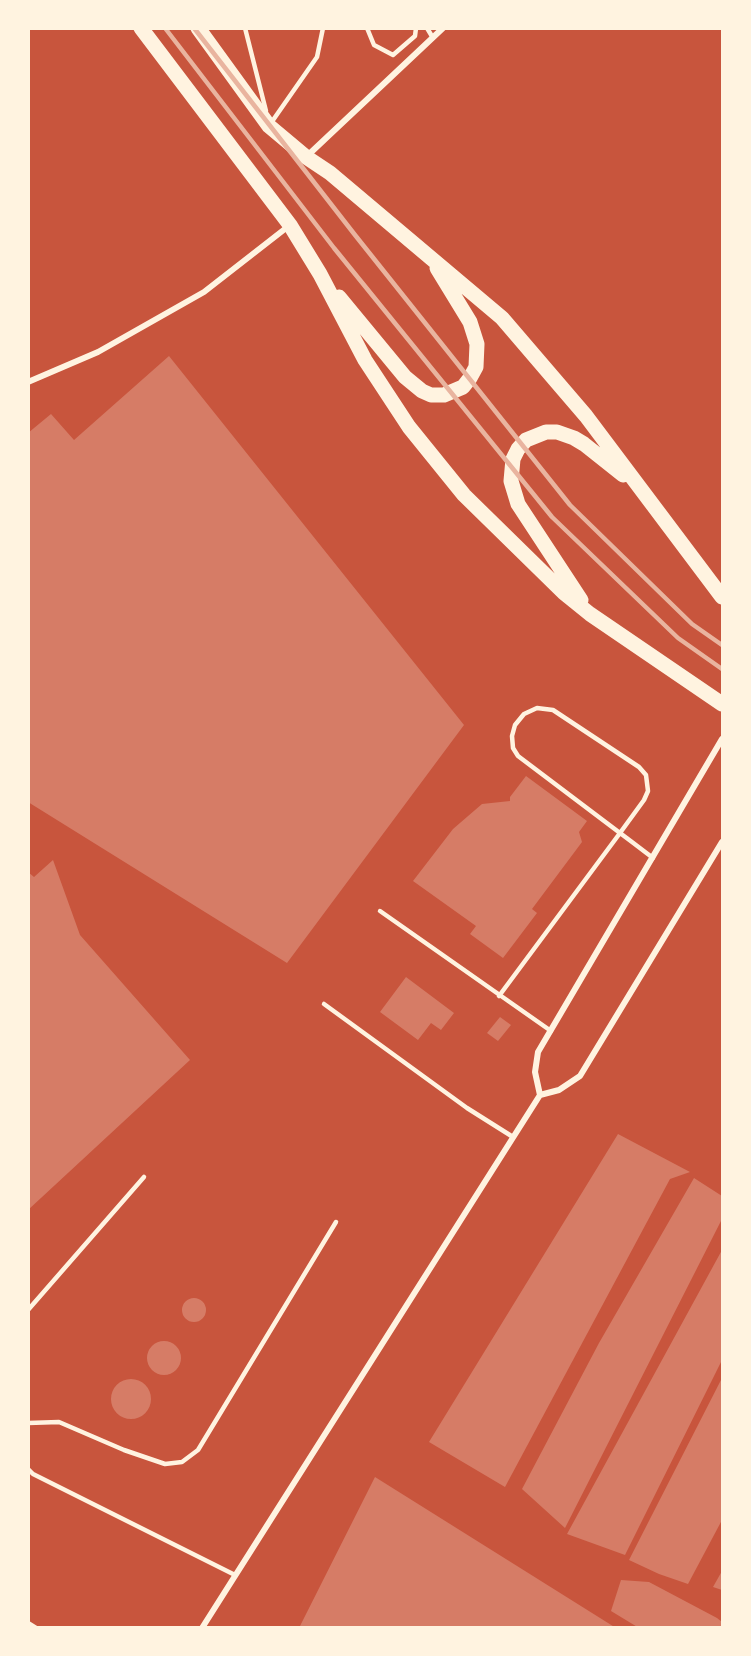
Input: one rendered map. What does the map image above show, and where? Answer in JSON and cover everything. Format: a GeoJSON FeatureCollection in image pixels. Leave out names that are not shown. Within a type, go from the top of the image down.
{"type":"FeatureCollection","features":[{"type":"Feature","properties":{"kind":"main road"},"geometry":{"type":"LineString","coordinates":[[141,28],[290,225],[320,274],[365,360],[416,435],[464,495],[564,593],[590,614],[723,704]]}},
{"type":"Feature","properties":{"kind":"main road"},"geometry":{"type":"LineString","coordinates":[[198,28],[269,126],[306,157],[330,173],[502,318],[586,416],[723,597]]}},
{"type":"Feature","properties":{"kind":"main road"},"geometry":{"type":"LineString","coordinates":[[320,274],[405,377],[422,391],[431,395],[444,395],[463,387],[470,378],[476,367],[477,344],[470,322],[429,255]]}},
{"type":"Feature","properties":{"kind":"main road"},"geometry":{"type":"LineString","coordinates":[[590,614],[518,504],[511,481],[513,459],[526,440],[546,432],[557,432],[584,444],[639,489]]}},
{"type":"Feature","properties":{"kind":"street"},"geometry":{"type":"LineString","coordinates":[[306,157],[443,28]]}},
{"type":"Feature","properties":{"kind":"street"},"geometry":{"type":"LineString","coordinates":[[28,382],[98,352],[204,292],[290,225]]}},
{"type":"Feature","properties":{"kind":"street"},"geometry":{"type":"LineString","coordinates":[[540,1095],[535,1072],[538,1052],[723,739]]}},
{"type":"Feature","properties":{"kind":"street"},"geometry":{"type":"LineString","coordinates":[[202,1628],[540,1095],[559,1090],[580,1076],[723,842]]}},
{"type":"Feature","properties":{"kind":"lane"},"geometry":{"type":"LineString","coordinates":[[245,28],[269,126]]}},
{"type":"Feature","properties":{"kind":"lane"},"geometry":{"type":"LineString","coordinates":[[269,126],[317,57],[323,28]]}},
{"type":"Feature","properties":{"kind":"lane"},"geometry":{"type":"LineString","coordinates":[[366,28],[374,45],[393,55],[415,36],[416,28]]}},
{"type":"Feature","properties":{"kind":"lane"},"geometry":{"type":"LineString","coordinates":[[427,28],[433,38]]}},
{"type":"Feature","properties":{"kind":"lane"},"geometry":{"type":"LineString","coordinates":[[499,996],[620,833],[644,800],[648,791],[646,775],[639,767],[553,710],[545,708],[524,714],[515,725],[512,736],[518,756],[620,833],[653,858]]}},
{"type":"Feature","properties":{"kind":"lane"},"geometry":{"type":"LineString","coordinates":[[380,911],[551,1031]]}},
{"type":"Feature","properties":{"kind":"lane"},"geometry":{"type":"LineString","coordinates":[[324,1004],[467,1108],[513,1137]]}},
{"type":"Feature","properties":{"kind":"lane"},"geometry":{"type":"LineString","coordinates":[[28,1310],[144,1177]]}},
{"type":"Feature","properties":{"kind":"lane"},"geometry":{"type":"LineString","coordinates":[[28,1423],[59,1422],[124,1450],[165,1464],[182,1462],[198,1450],[336,1222]]}},
{"type":"Feature","properties":{"kind":"lane"},"geometry":{"type":"LineString","coordinates":[[28,1469],[33,1474],[235,1575]]}},
{"type":"Feature","properties":{"kind":"lane"},"geometry":{"type":"LineString","coordinates":[[28,1623],[36,1628]]}},
{"type":"Feature","properties":{"kind":"building"},"geometry":{"type":"Polygon","coordinates":[[[169,356],[464,725],[287,963],[28,802],[28,433],[51,414],[74,440],[169,356]]]}},
{"type":"Feature","properties":{"kind":"building"},"geometry":{"type":"Polygon","coordinates":[[[526,776],[587,821],[579,832],[582,842],[532,909],[537,913],[503,958],[470,934],[476,926],[413,881],[453,829],[482,804],[510,801],[510,797],[526,776]]]}},
{"type":"Feature","properties":{"kind":"building"},"geometry":{"type":"Polygon","coordinates":[[[53,860],[80,935],[190,1060],[28,1210],[28,872],[34,877],[53,860]]]}},
{"type":"Feature","properties":{"kind":"building"},"geometry":{"type":"Polygon","coordinates":[[[406,977],[454,1013],[441,1030],[431,1023],[418,1040],[380,1012],[406,977]]]}},
{"type":"Feature","properties":{"kind":"building"},"geometry":{"type":"Polygon","coordinates":[[[500,1017],[511,1025],[498,1041],[487,1033],[500,1017]]]}},
{"type":"Feature","properties":{"kind":"building"},"geometry":{"type":"Polygon","coordinates":[[[618,1134],[690,1172],[670,1179],[505,1487],[429,1442],[618,1134]]]}},
{"type":"Feature","properties":{"kind":"building"},"geometry":{"type":"Polygon","coordinates":[[[694,1178],[722,1196],[722,1219],[565,1528],[522,1489],[599,1343],[694,1178]]]}},
{"type":"Feature","properties":{"kind":"building"},"geometry":{"type":"Polygon","coordinates":[[[722,1250],[722,1360],[625,1555],[567,1534],[722,1250]]]}},
{"type":"Feature","properties":{"kind":"building"},"geometry":{"type":"Polygon","coordinates":[[[194,1298],[202,1302],[206,1310],[202,1318],[194,1322],[186,1318],[182,1310],[186,1302],[194,1298]]]}},
{"type":"Feature","properties":{"kind":"building"},"geometry":{"type":"Polygon","coordinates":[[[164,1341],[176,1346],[181,1358],[176,1370],[164,1375],[152,1370],[147,1358],[152,1346],[164,1341]]]}},
{"type":"Feature","properties":{"kind":"building"},"geometry":{"type":"Polygon","coordinates":[[[722,1378],[722,1520],[688,1584],[629,1560],[722,1378]]]}},
{"type":"Feature","properties":{"kind":"building"},"geometry":{"type":"Polygon","coordinates":[[[131,1379],[145,1385],[151,1399],[145,1413],[131,1419],[117,1413],[111,1399],[117,1385],[131,1379]]]}},
{"type":"Feature","properties":{"kind":"building"},"geometry":{"type":"Polygon","coordinates":[[[375,1477],[616,1628],[299,1628],[375,1477]]]}},
{"type":"Feature","properties":{"kind":"building"},"geometry":{"type":"Polygon","coordinates":[[[722,1571],[722,1590],[713,1587],[722,1571]]]}},
{"type":"Feature","properties":{"kind":"building"},"geometry":{"type":"Polygon","coordinates":[[[621,1580],[649,1582],[717,1618],[722,1622],[722,1628],[639,1628],[611,1611],[621,1580]]]}},
{"type":"Feature","properties":{"kind":"railway"},"geometry":{"type":"LineString","coordinates":[[165,28],[334,248],[552,517],[678,638],[722,669]]}},
{"type":"Feature","properties":{"kind":"railway"},"geometry":{"type":"LineString","coordinates":[[194,28],[570,505],[692,624],[722,645]]}}]}
